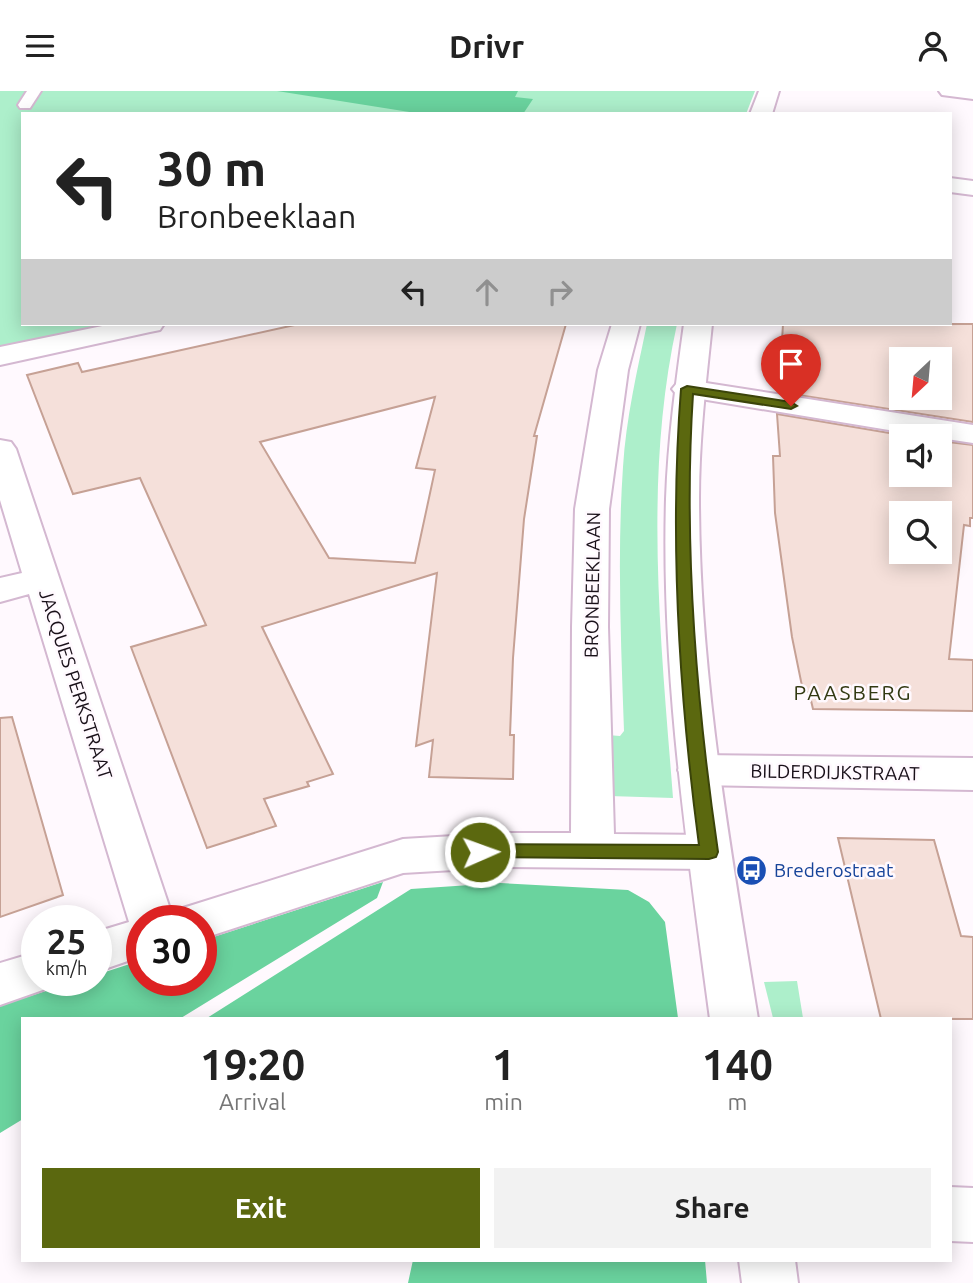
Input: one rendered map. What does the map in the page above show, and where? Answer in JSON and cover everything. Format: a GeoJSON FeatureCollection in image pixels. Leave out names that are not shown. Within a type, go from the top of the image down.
{"type":"FeatureCollection","features":[{"type":"Feature","properties":{"kind":"street"},"geometry":{"type":"LineString","coordinates":[[762,112],[769,91]]}},
{"type":"Feature","properties":{"kind":"street"},"geometry":{"type":"LineString","coordinates":[[949,91],[973,93]]}},
{"type":"Feature","properties":{"kind":"street"},"geometry":{"type":"LineString","coordinates":[[952,185],[973,188]]}},
{"type":"Feature","properties":{"kind":"street"},"geometry":{"type":"LineString","coordinates":[[0,356],[141,326]]}},
{"type":"Feature","properties":{"kind":"street","name":"BRONBEEKLAAN"},"geometry":{"type":"LineString","coordinates":[[593,850],[590,627],[592,509],[613,370],[625,326]]}},
{"type":"Feature","properties":{"kind":"street"},"geometry":{"type":"LineString","coordinates":[[698,326],[687,389],[681,469],[683,559],[698,771],[734,1017]]}},
{"type":"Feature","properties":{"kind":"street"},"geometry":{"type":"LineString","coordinates":[[687,389],[973,434]]}},
{"type":"Feature","properties":{"kind":"street","name":"JACQUES PERKSTRAAT"},"geometry":{"type":"LineString","coordinates":[[0,449],[146,905]]}},
{"type":"Feature","properties":{"kind":"street"},"geometry":{"type":"LineString","coordinates":[[0,590],[43,579]]}},
{"type":"Feature","properties":{"kind":"street","name":"BILDERDIJKSTRAAT"},"geometry":{"type":"LineString","coordinates":[[698,771],[973,774]]}},
{"type":"Feature","properties":{"kind":"street"},"geometry":{"type":"LineString","coordinates":[[217,915],[402,856],[505,850],[709,852]]}},
{"type":"Feature","properties":{"kind":"street"},"geometry":{"type":"LineString","coordinates":[[0,984],[21,977]]}},
{"type":"Feature","properties":{"kind":"street"},"geometry":{"type":"LineString","coordinates":[[952,1215],[973,1215]]}},
{"type":"Feature","properties":{"kind":"street"},"geometry":{"type":"LineString","coordinates":[[767,1262],[770,1283]]}},
{"type":"Feature","properties":{"kind":"lane"},"geometry":{"type":"LineString","coordinates":[[25,105],[34,91]]}},
{"type":"Feature","properties":{"kind":"green space"},"geometry":{"type":"Polygon","coordinates":[[[0,91],[755,91],[747,112],[21,112],[21,326],[107,326],[0,348],[0,91]]]}},
{"type":"Feature","properties":{"kind":"green space"},"geometry":{"type":"Polygon","coordinates":[[[277,91],[518,91],[515,97],[533,99],[524,112],[409,112],[277,91]]]}},
{"type":"Feature","properties":{"kind":"green space"},"geometry":{"type":"Polygon","coordinates":[[[647,326],[677,326],[660,441],[658,501],[660,620],[673,798],[609,796],[607,735],[620,736],[624,731],[621,500],[624,449],[647,326]]]}},
{"type":"Feature","properties":{"kind":"green space"},"geometry":{"type":"Polygon","coordinates":[[[383,882],[377,898],[217,996],[217,936],[383,882]]]}},
{"type":"Feature","properties":{"kind":"green space"},"geometry":{"type":"Polygon","coordinates":[[[500,883],[628,890],[649,902],[665,922],[678,1017],[209,1017],[411,889],[500,883]]]}},
{"type":"Feature","properties":{"kind":"green space"},"geometry":{"type":"Polygon","coordinates":[[[126,965],[126,996],[217,996],[183,1017],[21,1017],[21,1120],[0,1133],[0,1006],[30,996],[112,996],[112,970],[126,965]]]}},
{"type":"Feature","properties":{"kind":"green space"},"geometry":{"type":"Polygon","coordinates":[[[797,981],[803,1017],[773,1017],[764,982],[797,981]]]}},
{"type":"Feature","properties":{"kind":"green space"},"geometry":{"type":"Polygon","coordinates":[[[413,1262],[705,1262],[707,1283],[408,1283],[413,1262]]]}},
{"type":"Feature","properties":{"kind":"building"},"geometry":{"type":"Polygon","coordinates":[[[973,324],[973,422],[895,410],[952,410],[952,347],[889,347],[889,409],[779,392],[783,326],[973,324]]]}},
{"type":"Feature","properties":{"kind":"building"},"geometry":{"type":"Polygon","coordinates":[[[290,326],[565,326],[534,436],[537,436],[524,519],[513,658],[510,735],[514,735],[513,779],[429,777],[433,740],[416,746],[437,573],[262,627],[333,774],[307,782],[309,786],[264,799],[276,826],[207,848],[131,647],[206,625],[140,478],[73,494],[27,375],[78,363],[82,372],[290,326]],[[435,397],[260,442],[329,558],[415,563],[435,470],[416,468],[435,397]]]}},
{"type":"Feature","properties":{"kind":"building"},"geometry":{"type":"Polygon","coordinates":[[[777,414],[889,433],[889,487],[952,487],[952,442],[973,445],[973,518],[970,518],[970,526],[964,525],[949,659],[973,660],[973,711],[813,709],[809,692],[803,691],[792,637],[775,513],[773,456],[780,456],[777,414]]]}},
{"type":"Feature","properties":{"kind":"building"},"geometry":{"type":"Polygon","coordinates":[[[12,717],[63,895],[34,905],[21,905],[21,910],[0,917],[0,718],[12,717]]]}},
{"type":"Feature","properties":{"kind":"building"},"geometry":{"type":"Polygon","coordinates":[[[838,838],[934,840],[961,936],[973,937],[973,1019],[881,1017],[838,838]]]}},
{"type":"Feature","properties":{"kind":"place","name":"Brederostraat"},"geometry":{"type":"Point","coordinates":[751,870]}},
{"type":"Feature","properties":{"kind":"district","name":"PAASBERG"},"geometry":{"type":"Point","coordinates":[853,692]}},
{"type":"Feature","properties":{"kind":"route"},"geometry":{"type":"LineString","coordinates":[[480,852],[709,852],[698,771],[683,559],[681,469],[687,389],[791,406]]}}]}
